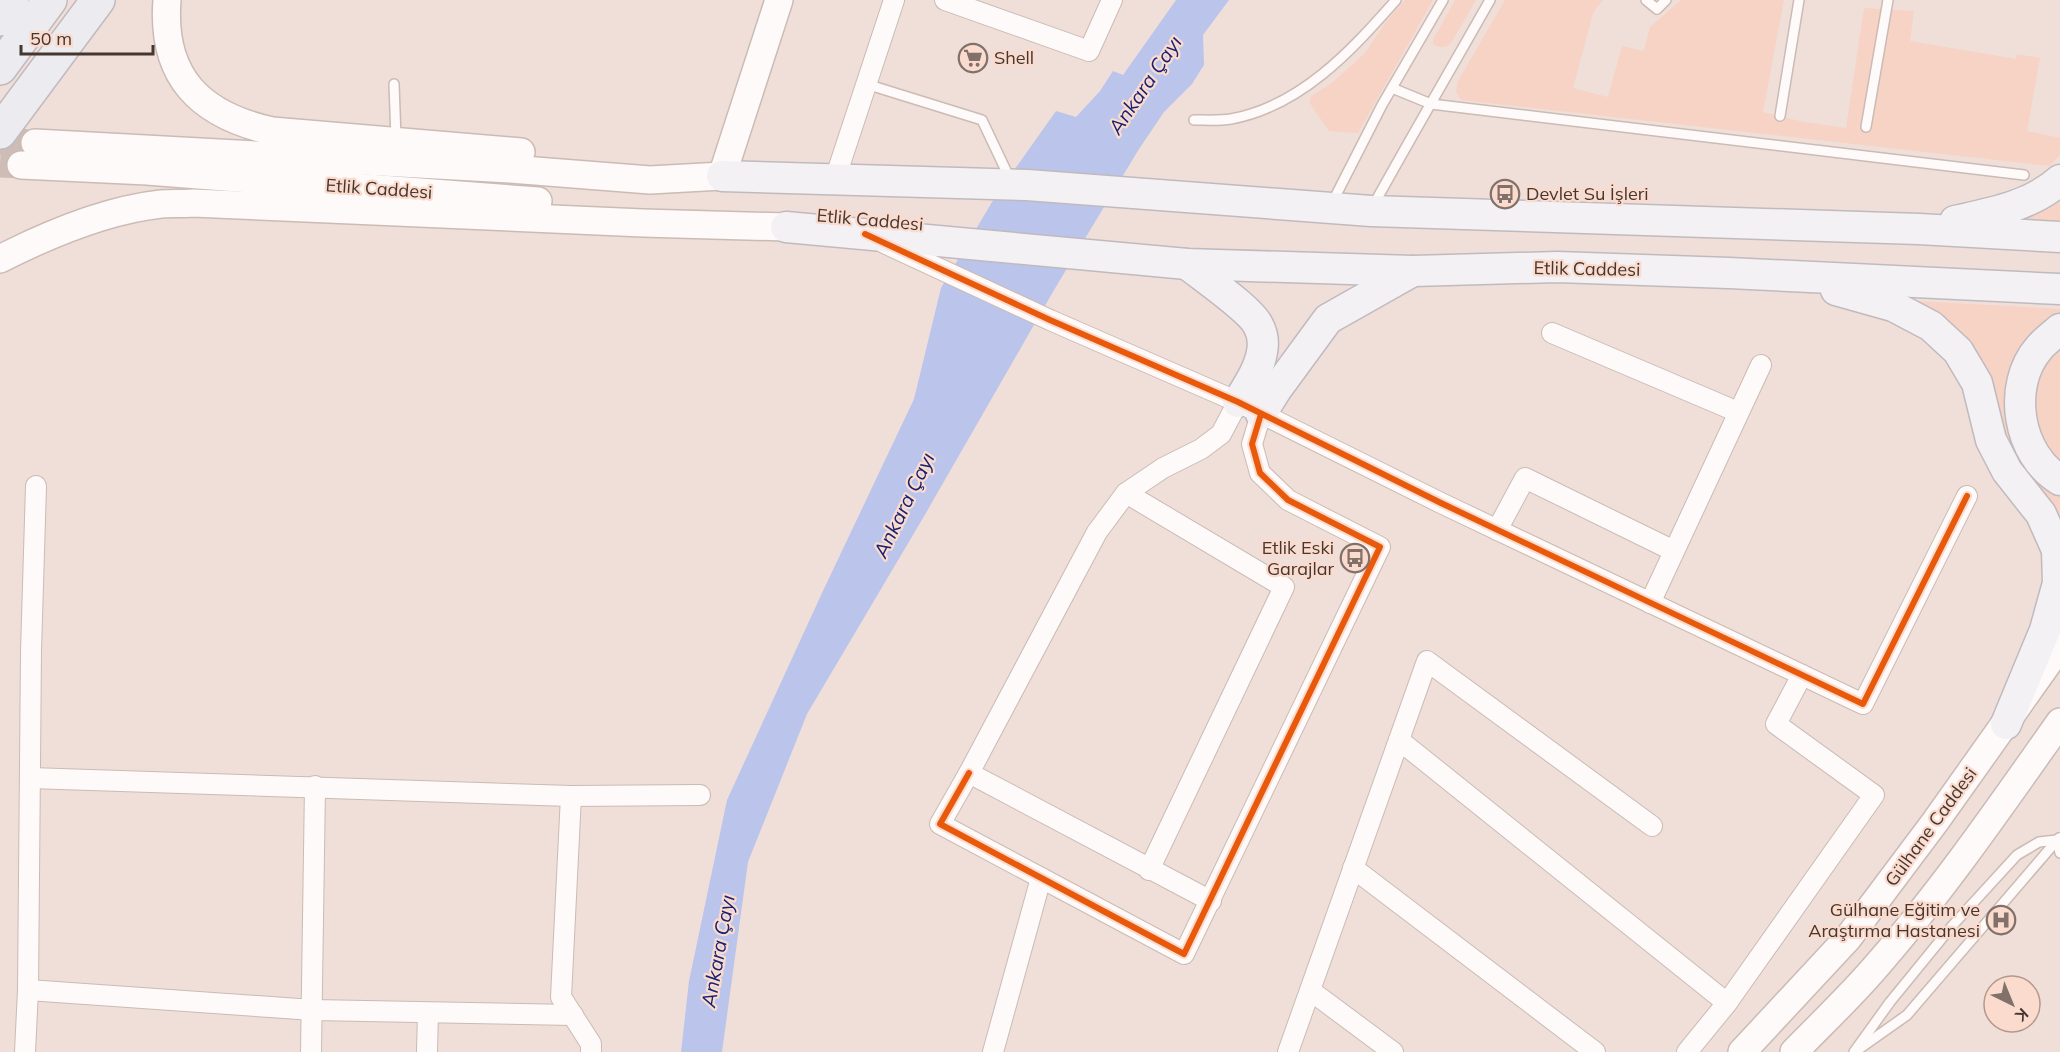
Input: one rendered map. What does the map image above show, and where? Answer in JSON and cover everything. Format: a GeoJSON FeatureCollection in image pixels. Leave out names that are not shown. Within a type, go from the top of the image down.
{"type":"FeatureCollection","features":[{"type":"Feature","properties":{"kind":"highway"},"geometry":{"type":"LineString","coordinates":[[0,19],[12,0]]}},
{"type":"Feature","properties":{"kind":"highway"},"geometry":{"type":"LineString","coordinates":[[0,68],[50,0]]}},
{"type":"Feature","properties":{"kind":"highway"},"geometry":{"type":"LineString","coordinates":[[0,132],[98,0]]}},
{"type":"Feature","properties":{"kind":"main road"},"geometry":{"type":"LineString","coordinates":[[0,10],[12,0]]}},
{"type":"Feature","properties":{"kind":"main road"},"geometry":{"type":"LineString","coordinates":[[167,0],[167,31],[172,58],[191,90],[208,106],[225,117],[246,125],[272,131],[686,168],[722,176],[779,0]]}},
{"type":"Feature","properties":{"kind":"main road","name":"Etlik Caddesi"},"geometry":{"type":"LineString","coordinates":[[1329,208],[1012,184],[722,176],[650,180],[510,169],[28,154],[147,171],[703,213],[786,227],[1187,264],[1413,271],[1557,267],[2060,289]]}},
{"type":"Feature","properties":{"kind":"main road"},"geometry":{"type":"LineString","coordinates":[[1919,229],[2025,202],[2060,180]]}},
{"type":"Feature","properties":{"kind":"main road"},"geometry":{"type":"LineString","coordinates":[[0,259],[61,231],[139,208],[171,204],[786,227]]}},
{"type":"Feature","properties":{"kind":"main road"},"geometry":{"type":"LineString","coordinates":[[1329,208],[1919,229],[2060,237]]}},
{"type":"Feature","properties":{"kind":"main road"},"geometry":{"type":"LineString","coordinates":[[1187,264],[1257,322],[1263,336],[1262,353],[1255,373],[1249,408]]}},
{"type":"Feature","properties":{"kind":"main road"},"geometry":{"type":"LineString","coordinates":[[1249,408],[1276,390],[1328,319],[1413,271]]}},
{"type":"Feature","properties":{"kind":"main road"},"geometry":{"type":"LineString","coordinates":[[1787,276],[1893,306],[1931,326],[1958,351],[1977,383],[1991,440],[2007,471],[2041,514],[2057,550],[2058,583],[2045,630],[2006,724]]}},
{"type":"Feature","properties":{"kind":"main road"},"geometry":{"type":"LineString","coordinates":[[2060,329],[2038,349],[2025,374],[2020,403],[2020,423],[2036,459],[2050,474],[2060,480]]}},
{"type":"Feature","properties":{"kind":"main road","name":"Gülhane Caddesi"},"geometry":{"type":"LineString","coordinates":[[1742,1052],[1848,939],[2006,724],[2060,646]]}},
{"type":"Feature","properties":{"kind":"main road"},"geometry":{"type":"LineString","coordinates":[[1794,1052],[1878,965],[1922,912],[1960,863],[2060,722]]}},
{"type":"Feature","properties":{"kind":"street"},"geometry":{"type":"LineString","coordinates":[[835,179],[894,0]]}},
{"type":"Feature","properties":{"kind":"street"},"geometry":{"type":"LineString","coordinates":[[945,0],[1089,51],[1112,0]]}},
{"type":"Feature","properties":{"kind":"street"},"geometry":{"type":"LineString","coordinates":[[865,234],[1050,320],[1249,408],[1497,530],[1863,704],[1967,496]]}},
{"type":"Feature","properties":{"kind":"street"},"geometry":{"type":"LineString","coordinates":[[1552,333],[1738,412]]}},
{"type":"Feature","properties":{"kind":"street"},"geometry":{"type":"LineString","coordinates":[[1650,603],[1761,365]]}},
{"type":"Feature","properties":{"kind":"street"},"geometry":{"type":"LineString","coordinates":[[1249,408],[1252,444],[1260,473],[1288,500],[1380,547],[1184,954],[940,824],[1097,532],[1126,493],[1163,468],[1201,449],[1249,408]]}},
{"type":"Feature","properties":{"kind":"street"},"geometry":{"type":"LineString","coordinates":[[1497,530],[1525,478],[1674,551]]}},
{"type":"Feature","properties":{"kind":"street"},"geometry":{"type":"LineString","coordinates":[[25,1052],[36,486]]}},
{"type":"Feature","properties":{"kind":"street"},"geometry":{"type":"LineString","coordinates":[[1126,493],[1284,587],[1149,870]]}},
{"type":"Feature","properties":{"kind":"street"},"geometry":{"type":"LineString","coordinates":[[1288,1052],[1426,661],[1652,826]]}},
{"type":"Feature","properties":{"kind":"street"},"geometry":{"type":"LineString","coordinates":[[1687,1052],[1727,1003],[1874,795],[1776,724],[1802,675]]}},
{"type":"Feature","properties":{"kind":"street"},"geometry":{"type":"LineString","coordinates":[[1399,740],[1727,1003]]}},
{"type":"Feature","properties":{"kind":"street"},"geometry":{"type":"LineString","coordinates":[[969,773],[1211,901]]}},
{"type":"Feature","properties":{"kind":"street"},"geometry":{"type":"LineString","coordinates":[[30,778],[571,796],[700,795]]}},
{"type":"Feature","properties":{"kind":"street"},"geometry":{"type":"LineString","coordinates":[[310,1052],[313,1010],[315,786]]}},
{"type":"Feature","properties":{"kind":"street"},"geometry":{"type":"LineString","coordinates":[[571,796],[561,997],[591,1044],[591,1052]]}},
{"type":"Feature","properties":{"kind":"street"},"geometry":{"type":"LineString","coordinates":[[1353,868],[1595,1052]]}},
{"type":"Feature","properties":{"kind":"street"},"geometry":{"type":"LineString","coordinates":[[993,1052],[1041,878]]}},
{"type":"Feature","properties":{"kind":"street"},"geometry":{"type":"LineString","coordinates":[[28,990],[313,1010],[573,1015]]}},
{"type":"Feature","properties":{"kind":"street"},"geometry":{"type":"LineString","coordinates":[[1311,991],[1393,1052]]}},
{"type":"Feature","properties":{"kind":"street"},"geometry":{"type":"LineString","coordinates":[[427,1052],[428,1013]]}},
{"type":"Feature","properties":{"kind":"lane"},"geometry":{"type":"LineString","coordinates":[[1194,120],[1230,120],[1281,104],[1328,72],[1366,35],[1396,0]]}},
{"type":"Feature","properties":{"kind":"lane"},"geometry":{"type":"LineString","coordinates":[[1329,208],[1392,88],[1443,0]]}},
{"type":"Feature","properties":{"kind":"lane"},"geometry":{"type":"LineString","coordinates":[[1371,211],[1411,136],[1490,0]]}},
{"type":"Feature","properties":{"kind":"lane"},"geometry":{"type":"LineString","coordinates":[[1646,0],[1657,9],[1666,0]]}},
{"type":"Feature","properties":{"kind":"lane"},"geometry":{"type":"LineString","coordinates":[[1780,116],[1799,0]]}},
{"type":"Feature","properties":{"kind":"lane"},"geometry":{"type":"LineString","coordinates":[[1866,127],[1888,0]]}},
{"type":"Feature","properties":{"kind":"lane"},"geometry":{"type":"LineString","coordinates":[[865,83],[982,120],[1012,184]]}},
{"type":"Feature","properties":{"kind":"lane"},"geometry":{"type":"LineString","coordinates":[[394,84],[396,141]]}},
{"type":"Feature","properties":{"kind":"lane"},"geometry":{"type":"LineString","coordinates":[[1392,88],[1431,104],[2024,175]]}},
{"type":"Feature","properties":{"kind":"lane"},"geometry":{"type":"LineString","coordinates":[[2059,838],[2060,853]]}},
{"type":"Feature","properties":{"kind":"lane"},"geometry":{"type":"LineString","coordinates":[[1855,1052],[1890,1002],[1952,926],[2017,855],[2038,842],[2059,838]]}},
{"type":"Feature","properties":{"kind":"lane"},"geometry":{"type":"LineString","coordinates":[[1855,1052],[1907,1015],[2059,838]]}},
{"type":"Feature","properties":{"kind":"shaded area"},"geometry":{"type":"Polygon","coordinates":[[[1405,0],[1433,0],[1358,133],[1329,131],[1309,102],[1311,96],[1332,83],[1366,52],[1385,23],[1405,0]]]}},
{"type":"Feature","properties":{"kind":"shaded area"},"geometry":{"type":"Polygon","coordinates":[[[1455,0],[1476,0],[1451,43],[1438,47],[1433,44],[1433,40],[1455,0]]]}},
{"type":"Feature","properties":{"kind":"shaded area"},"geometry":{"type":"Polygon","coordinates":[[[1505,0],[1603,0],[1593,13],[1573,88],[1608,97],[1622,46],[1644,51],[1650,27],[1681,0],[1784,0],[1763,112],[1804,122],[1846,128],[1864,8],[1914,11],[1910,41],[2016,59],[2017,54],[2040,58],[2027,131],[2060,138],[2060,155],[2049,166],[1461,100],[1456,92],[1458,81],[1505,0]]]}},
{"type":"Feature","properties":{"kind":"shaded area"},"geometry":{"type":"Polygon","coordinates":[[[2060,195],[2060,224],[2010,220],[2060,195]]]}},
{"type":"Feature","properties":{"kind":"shaded area"},"geometry":{"type":"Polygon","coordinates":[[[1917,301],[2060,309],[2060,319],[2011,379],[2060,490],[2060,521],[2023,476],[1961,338],[1917,301]]]}},
{"type":"Feature","properties":{"kind":"shaded area"},"geometry":{"type":"Polygon","coordinates":[[[2060,342],[2060,460],[2051,453],[2039,431],[2035,391],[2039,368],[2060,342]]]}},
{"type":"Feature","properties":{"kind":"water","name":"Ankara Çayı"},"geometry":{"type":"Polygon","coordinates":[[[1176,0],[1229,0],[1203,35],[1204,65],[1192,84],[1164,112],[1139,149],[1054,290],[807,714],[748,862],[722,1052],[681,1052],[689,981],[727,800],[914,399],[941,288],[995,197],[1056,111],[1076,117],[1100,91],[1113,71],[1123,75],[1176,0]]]}},
{"type":"Feature","properties":{"kind":"tunnel"},"geometry":{"type":"LineString","coordinates":[[0,141],[35,143]]}},
{"type":"Feature","properties":{"kind":"tunnel"},"geometry":{"type":"LineString","coordinates":[[0,164],[21,165]]}},
{"type":"Feature","properties":{"kind":"cycle path"},"geometry":{"type":"LineString","coordinates":[[865,234],[1050,320],[1238,402],[1441,503],[1863,704],[1967,496]]}},
{"type":"Feature","properties":{"kind":"cycle path"},"geometry":{"type":"LineString","coordinates":[[969,773],[940,824],[1184,954],[1380,547],[1288,500],[1260,473],[1252,444],[1261,414]]}},
{"type":"Feature","properties":{"kind":"place","name":"Shell"},"geometry":{"type":"Point","coordinates":[973,58]}},
{"type":"Feature","properties":{"kind":"place","name":"Devlet Su İşleri"},"geometry":{"type":"Point","coordinates":[1505,194]}},
{"type":"Feature","properties":{"kind":"place","name":"Etlik Eski Garajlar"},"geometry":{"type":"Point","coordinates":[1355,558]}},
{"type":"Feature","properties":{"kind":"place","name":"Gülhane Eğitim ve Araştırma Hastanesi"},"geometry":{"type":"Point","coordinates":[2001,920]}}]}
